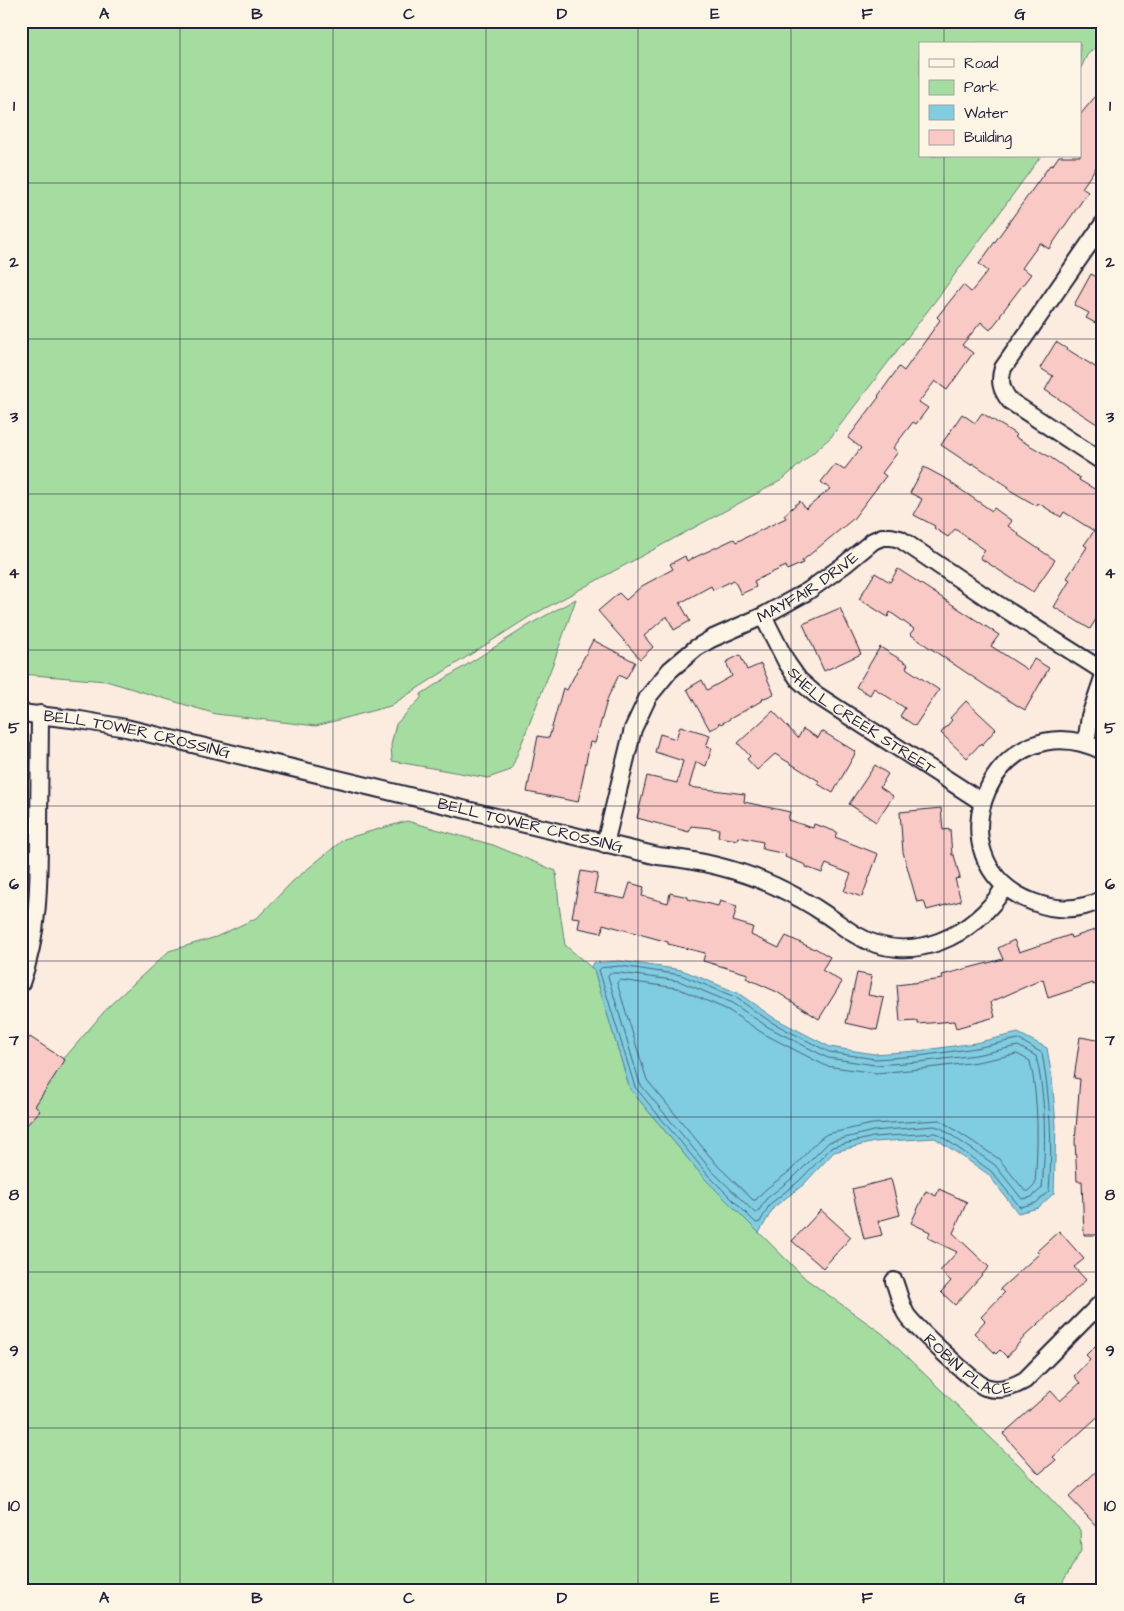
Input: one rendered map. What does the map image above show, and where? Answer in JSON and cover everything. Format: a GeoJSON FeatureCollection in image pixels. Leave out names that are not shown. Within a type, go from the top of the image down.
{"type":"FeatureCollection","features":[{"type":"Feature","properties":{"kind":"street"},"geometry":{"type":"LineString","coordinates":[[1103,224],[1098,241],[1003,368],[1000,376],[1004,394],[1010,401],[1103,462]]}},
{"type":"Feature","properties":{"kind":"street","name":"MAYFAIR DRIVE"},"geometry":{"type":"LineString","coordinates":[[606,844],[628,745],[648,698],[670,670],[696,648],[711,639],[763,616],[808,591],[873,541],[882,537],[900,539],[986,597],[1103,671]]}},
{"type":"Feature","properties":{"kind":"street","name":"SHELL CREEK STREET"},"geometry":{"type":"LineString","coordinates":[[763,616],[787,663],[799,680],[815,694],[982,802]]}},
{"type":"Feature","properties":{"kind":"street"},"geometry":{"type":"LineString","coordinates":[[1086,744],[1090,716],[1103,678]]}},
{"type":"Feature","properties":{"kind":"street","name":"BELL TOWER CROSSING"},"geometry":{"type":"LineString","coordinates":[[21,713],[40,714],[126,728],[606,844],[658,856],[697,861],[754,877],[790,893],[856,936],[873,943],[891,947],[919,947],[938,943],[956,935],[988,911],[1005,886]]}},
{"type":"Feature","properties":{"kind":"street"},"geometry":{"type":"LineString","coordinates":[[21,984],[31,953],[37,915],[40,714]]}},
{"type":"Feature","properties":{"kind":"street"},"geometry":{"type":"LineString","coordinates":[[1103,751],[1086,744],[1068,740],[1035,745],[1017,754],[1006,762],[989,784],[982,802],[979,824],[980,838],[988,864],[1005,886],[1023,898],[1042,906],[1071,909],[1103,899]]}},
{"type":"Feature","properties":{"kind":"street","name":"ROBIN PLACE"},"geometry":{"type":"LineString","coordinates":[[894,1281],[906,1313],[923,1332],[978,1383],[993,1389],[1010,1387],[1025,1380],[1103,1301]]}},
{"type":"Feature","properties":{"kind":"green space"},"geometry":{"type":"Polygon","coordinates":[[[21,21],[1103,21],[1103,40],[1087,55],[1082,66],[1082,42],[919,42],[919,158],[1040,158],[942,292],[831,437],[782,480],[529,617],[390,706],[316,726],[216,714],[106,681],[21,674],[21,21]]]}},
{"type":"Feature","properties":{"kind":"green space"},"geometry":{"type":"Polygon","coordinates":[[[576,599],[511,770],[488,778],[392,761],[391,745],[396,724],[421,698],[421,694],[534,622],[576,599]]]}},
{"type":"Feature","properties":{"kind":"green space"},"geometry":{"type":"Polygon","coordinates":[[[407,821],[493,845],[556,871],[565,945],[594,970],[630,1089],[704,1178],[806,1279],[883,1334],[1019,1465],[1080,1530],[1081,1551],[1058,1590],[21,1590],[21,1136],[44,1082],[109,1006],[169,951],[216,937],[258,917],[293,881],[344,839],[407,821]]]}},
{"type":"Feature","properties":{"kind":"water"},"geometry":{"type":"Polygon","coordinates":[[[620,961],[682,970],[738,993],[774,1018],[830,1047],[874,1054],[918,1051],[975,1043],[1018,1033],[1047,1048],[1056,1125],[1054,1193],[1038,1208],[1018,1213],[988,1174],[935,1138],[874,1142],[834,1152],[803,1185],[774,1207],[759,1233],[704,1178],[630,1089],[594,970],[591,967],[593,963],[620,961]]]}},
{"type":"Feature","properties":{"kind":"building"},"geometry":{"type":"Polygon","coordinates":[[[1103,87],[1103,157],[1082,188],[1088,192],[1049,249],[1040,243],[1022,268],[1031,274],[990,330],[981,322],[962,345],[973,353],[947,390],[935,381],[919,402],[928,408],[916,424],[913,422],[893,448],[898,452],[882,473],[886,476],[853,519],[802,561],[803,563],[787,570],[786,566],[754,581],[756,587],[741,594],[734,580],[713,590],[711,586],[680,603],[690,621],[674,630],[667,616],[644,636],[653,647],[640,659],[598,611],[619,593],[626,600],[642,586],[673,569],[670,564],[685,556],[687,561],[734,539],[736,542],[786,518],[784,515],[800,501],[806,509],[830,489],[821,482],[835,464],[844,470],[861,448],[848,438],[899,367],[904,371],[940,320],[937,317],[963,285],[971,292],[988,271],[979,264],[1050,165],[1052,166],[1058,158],[1082,158],[1082,113],[1103,87]]]}},
{"type":"Feature","properties":{"kind":"building"},"geometry":{"type":"Polygon","coordinates":[[[1091,274],[1103,280],[1103,327],[1086,318],[1089,313],[1074,305],[1091,274]]]}},
{"type":"Feature","properties":{"kind":"building"},"geometry":{"type":"Polygon","coordinates":[[[1056,342],[1103,372],[1103,428],[1045,390],[1053,376],[1040,368],[1056,342]]]}},
{"type":"Feature","properties":{"kind":"building"},"geometry":{"type":"Polygon","coordinates":[[[982,413],[1017,435],[1015,437],[1050,457],[1080,478],[1079,480],[1103,494],[1103,608],[1090,629],[1054,607],[1070,580],[1067,578],[1087,547],[1084,545],[1094,531],[1064,512],[1061,517],[1038,503],[1037,506],[941,445],[962,414],[975,423],[982,413]]]}},
{"type":"Feature","properties":{"kind":"building"},"geometry":{"type":"Polygon","coordinates":[[[924,467],[952,482],[992,511],[994,508],[1012,521],[1008,526],[1018,535],[1055,560],[1033,592],[980,558],[985,550],[955,529],[948,537],[934,528],[935,526],[914,515],[922,499],[910,493],[924,467]]]}},
{"type":"Feature","properties":{"kind":"building"},"geometry":{"type":"Polygon","coordinates":[[[898,569],[999,635],[991,646],[1028,670],[1034,659],[1049,668],[1025,710],[995,692],[910,634],[914,629],[890,612],[888,617],[859,599],[875,573],[890,582],[898,569]]]}},
{"type":"Feature","properties":{"kind":"building"},"geometry":{"type":"Polygon","coordinates":[[[840,608],[861,654],[824,671],[803,624],[840,608]]]}},
{"type":"Feature","properties":{"kind":"building"},"geometry":{"type":"Polygon","coordinates":[[[593,640],[635,662],[626,679],[619,675],[608,697],[595,743],[590,742],[578,802],[527,792],[538,736],[549,738],[563,688],[567,690],[593,640]]]}},
{"type":"Feature","properties":{"kind":"building"},"geometry":{"type":"Polygon","coordinates":[[[880,647],[908,664],[906,668],[939,690],[915,726],[900,716],[905,708],[874,688],[870,695],[856,687],[880,647]]]}},
{"type":"Feature","properties":{"kind":"building"},"geometry":{"type":"Polygon","coordinates":[[[740,655],[747,670],[761,664],[774,694],[762,699],[721,724],[719,722],[718,726],[710,730],[687,689],[702,680],[707,690],[732,676],[726,662],[740,655]]]}},
{"type":"Feature","properties":{"kind":"building"},"geometry":{"type":"Polygon","coordinates":[[[966,701],[996,729],[967,758],[941,733],[952,720],[950,718],[966,701]]]}},
{"type":"Feature","properties":{"kind":"building"},"geometry":{"type":"Polygon","coordinates":[[[773,711],[798,738],[803,729],[818,738],[822,731],[856,752],[833,793],[818,784],[819,781],[775,754],[757,770],[747,759],[750,756],[738,743],[773,711]]]}},
{"type":"Feature","properties":{"kind":"building"},"geometry":{"type":"Polygon","coordinates":[[[680,726],[710,735],[706,747],[712,748],[706,766],[696,762],[689,787],[745,794],[744,802],[790,812],[788,820],[813,828],[814,824],[837,832],[835,837],[878,854],[862,897],[844,891],[851,874],[826,864],[822,873],[785,857],[786,854],[762,849],[763,842],[739,837],[738,840],[718,837],[719,829],[691,826],[689,832],[637,818],[647,776],[677,783],[683,761],[655,752],[660,734],[676,739],[680,726]]]}},
{"type":"Feature","properties":{"kind":"building"},"geometry":{"type":"Polygon","coordinates":[[[875,765],[888,774],[880,787],[893,796],[876,822],[849,804],[875,765]]]}},
{"type":"Feature","properties":{"kind":"building"},"geometry":{"type":"Polygon","coordinates":[[[941,808],[943,830],[950,829],[952,855],[954,855],[960,878],[955,879],[961,901],[927,910],[924,901],[917,902],[903,852],[900,812],[941,808]]]}},
{"type":"Feature","properties":{"kind":"building"},"geometry":{"type":"Polygon","coordinates":[[[581,871],[598,874],[594,893],[625,899],[630,883],[644,887],[642,896],[668,903],[670,893],[718,906],[720,901],[737,906],[733,921],[753,927],[751,935],[779,948],[786,936],[815,948],[830,957],[822,970],[842,982],[819,1019],[777,992],[746,978],[748,974],[703,961],[705,953],[603,924],[602,933],[578,928],[580,918],[572,917],[581,871]]]}},
{"type":"Feature","properties":{"kind":"building"},"geometry":{"type":"Polygon","coordinates":[[[1103,927],[1103,982],[1093,985],[1093,983],[1048,998],[1043,979],[991,1002],[995,1017],[956,1028],[954,1021],[918,1024],[918,1021],[900,1022],[897,985],[943,979],[942,975],[1003,959],[998,948],[1014,940],[1019,952],[1070,935],[1071,938],[1103,927]]]}},
{"type":"Feature","properties":{"kind":"building"},"geometry":{"type":"Polygon","coordinates":[[[857,973],[872,976],[868,995],[884,998],[877,1030],[846,1023],[857,973]]]}},
{"type":"Feature","properties":{"kind":"building"},"geometry":{"type":"Polygon","coordinates":[[[30,1037],[65,1060],[35,1106],[40,1111],[21,1131],[21,1050],[30,1037]]]}},
{"type":"Feature","properties":{"kind":"building"},"geometry":{"type":"Polygon","coordinates":[[[1080,1037],[1103,1041],[1103,1235],[1084,1235],[1082,1181],[1077,1181],[1075,1141],[1080,1079],[1074,1078],[1080,1037]]]}},
{"type":"Feature","properties":{"kind":"building"},"geometry":{"type":"Polygon","coordinates":[[[891,1179],[900,1215],[878,1221],[882,1235],[864,1239],[852,1189],[891,1179]]]}},
{"type":"Feature","properties":{"kind":"building"},"geometry":{"type":"Polygon","coordinates":[[[939,1189],[967,1202],[953,1233],[989,1267],[955,1305],[941,1292],[951,1281],[940,1271],[957,1252],[928,1238],[930,1232],[911,1223],[926,1191],[936,1196],[939,1189]]]}},
{"type":"Feature","properties":{"kind":"building"},"geometry":{"type":"Polygon","coordinates":[[[821,1210],[851,1237],[823,1268],[792,1241],[821,1210]]]}},
{"type":"Feature","properties":{"kind":"building"},"geometry":{"type":"Polygon","coordinates":[[[1059,1231],[1084,1259],[1074,1267],[1086,1280],[1025,1336],[1007,1357],[1000,1350],[996,1354],[974,1333],[985,1321],[981,1317],[1004,1293],[1000,1289],[1039,1254],[1037,1251],[1059,1231]]]}},
{"type":"Feature","properties":{"kind":"building"},"geometry":{"type":"Polygon","coordinates":[[[1103,1338],[1103,1412],[1053,1457],[1056,1460],[1039,1474],[1003,1434],[1051,1391],[1060,1401],[1080,1383],[1074,1376],[1090,1359],[1086,1355],[1103,1338]]]}},
{"type":"Feature","properties":{"kind":"building"},"geometry":{"type":"Polygon","coordinates":[[[1103,1465],[1103,1533],[1069,1497],[1103,1465]]]}}]}
